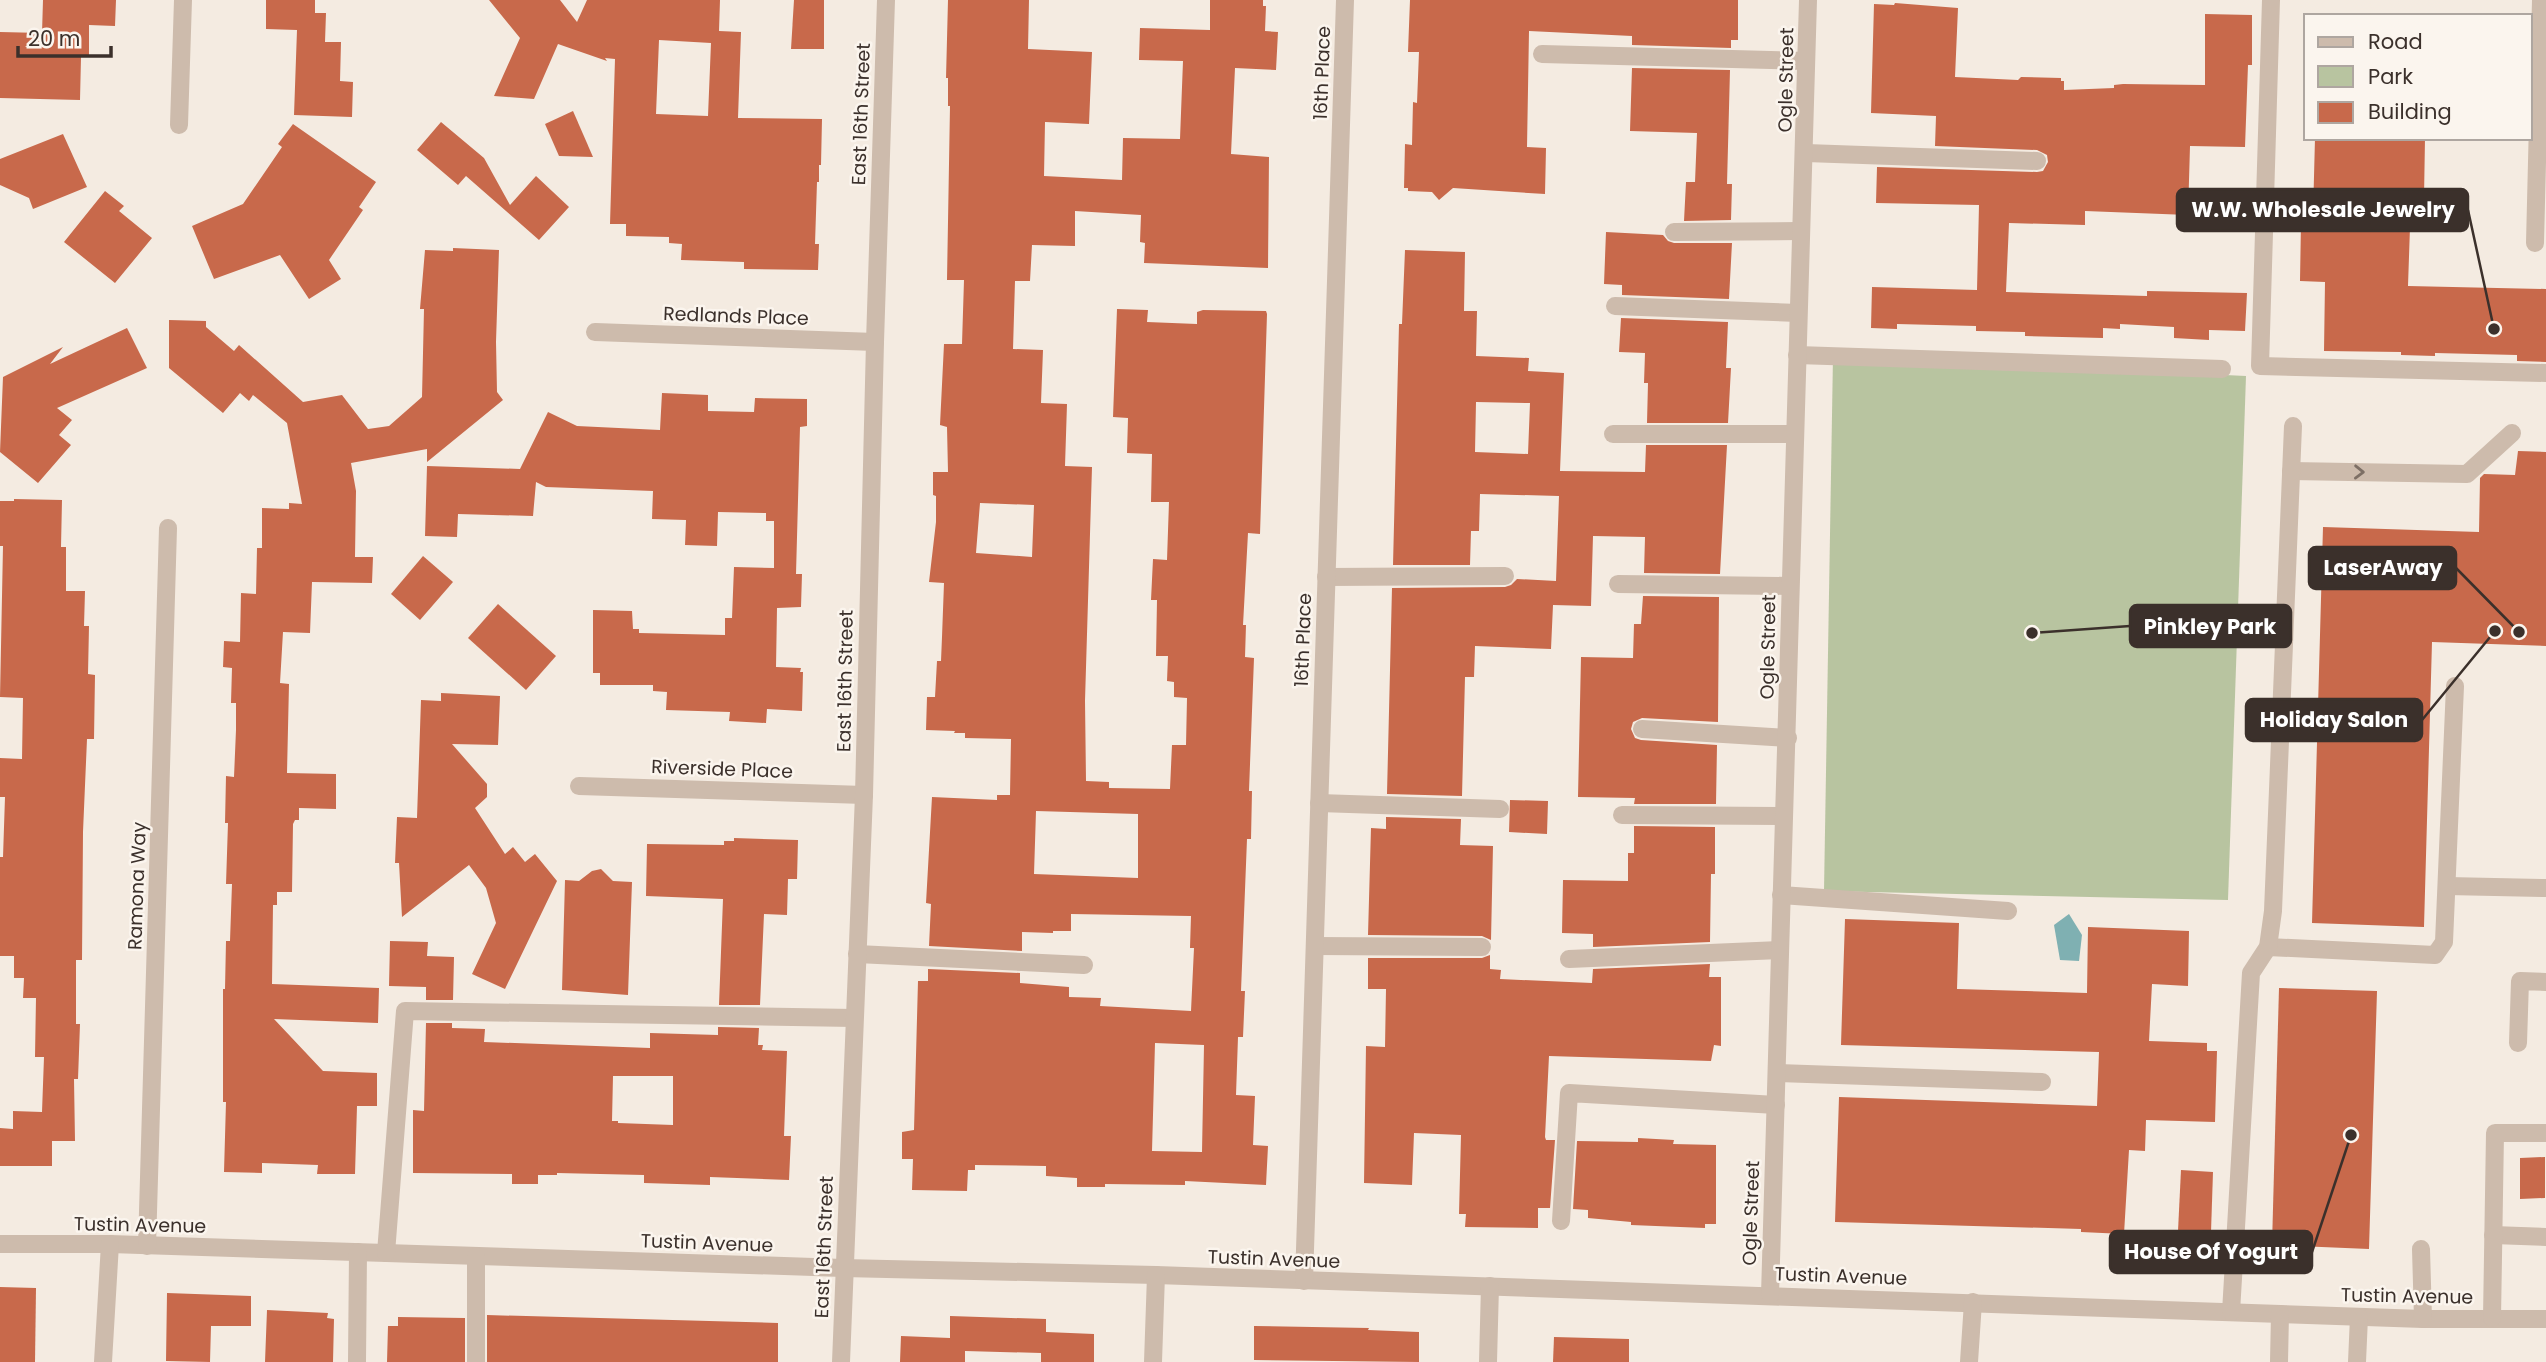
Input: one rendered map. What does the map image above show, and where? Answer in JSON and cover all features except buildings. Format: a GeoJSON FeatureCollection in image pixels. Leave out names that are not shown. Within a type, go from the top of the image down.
{"type":"FeatureCollection","features":[{"type":"Feature","properties":{"kind":"street"},"geometry":{"type":"LineString","coordinates":[[179,125],[183,0]]}},
{"type":"Feature","properties":{"kind":"street","name":"East 16th Street"},"geometry":{"type":"LineString","coordinates":[[841,1362],[864,795],[886,0]]}},
{"type":"Feature","properties":{"kind":"street","name":"16th Place"},"geometry":{"type":"LineString","coordinates":[[1304,1281],[1345,0]]}},
{"type":"Feature","properties":{"kind":"street","name":"Ogle Street"},"geometry":{"type":"LineString","coordinates":[[1770,1295],[1788,738],[1798,313],[1806,153],[1808,0]]}},
{"type":"Feature","properties":{"kind":"street"},"geometry":{"type":"LineString","coordinates":[[2271,0],[2260,366],[2546,373]]}},
{"type":"Feature","properties":{"kind":"street"},"geometry":{"type":"LineString","coordinates":[[2535,243],[2541,0]]}},
{"type":"Feature","properties":{"kind":"street"},"geometry":{"type":"LineString","coordinates":[[1542,54],[1807,61]]}},
{"type":"Feature","properties":{"kind":"street"},"geometry":{"type":"LineString","coordinates":[[1806,153],[2037,161]]}},
{"type":"Feature","properties":{"kind":"street"},"geometry":{"type":"LineString","coordinates":[[1674,233],[1801,230]]}},
{"type":"Feature","properties":{"kind":"street"},"geometry":{"type":"LineString","coordinates":[[1615,306],[1798,313]]}},
{"type":"Feature","properties":{"kind":"street","name":"Redlands Place"},"geometry":{"type":"LineString","coordinates":[[595,332],[875,342]]}},
{"type":"Feature","properties":{"kind":"street"},"geometry":{"type":"LineString","coordinates":[[1797,355],[2222,369]]}},
{"type":"Feature","properties":{"kind":"street"},"geometry":{"type":"LineString","coordinates":[[2231,1312],[2251,973],[2268,947],[2273,911],[2293,426]]}},
{"type":"Feature","properties":{"kind":"street"},"geometry":{"type":"LineString","coordinates":[[2291,471],[2468,474],[2512,433]]}},
{"type":"Feature","properties":{"kind":"street"},"geometry":{"type":"LineString","coordinates":[[1613,434],[1795,434]]}},
{"type":"Feature","properties":{"kind":"street","name":"Ramona Way"},"geometry":{"type":"LineString","coordinates":[[147,1246],[168,528]]}},
{"type":"Feature","properties":{"kind":"street"},"geometry":{"type":"LineString","coordinates":[[1326,577],[1505,576]]}},
{"type":"Feature","properties":{"kind":"street"},"geometry":{"type":"LineString","coordinates":[[1618,584],[1790,586]]}},
{"type":"Feature","properties":{"kind":"street"},"geometry":{"type":"LineString","coordinates":[[2268,947],[2435,955],[2444,942],[2455,686]]}},
{"type":"Feature","properties":{"kind":"street"},"geometry":{"type":"LineString","coordinates":[[1642,729],[1788,738]]}},
{"type":"Feature","properties":{"kind":"street","name":"Riverside Place"},"geometry":{"type":"LineString","coordinates":[[579,786],[864,795]]}},
{"type":"Feature","properties":{"kind":"street"},"geometry":{"type":"LineString","coordinates":[[1319,803],[1500,809]]}},
{"type":"Feature","properties":{"kind":"street"},"geometry":{"type":"LineString","coordinates":[[1622,816],[1784,816]]}},
{"type":"Feature","properties":{"kind":"street"},"geometry":{"type":"LineString","coordinates":[[2446,886],[2546,888]]}},
{"type":"Feature","properties":{"kind":"street"},"geometry":{"type":"LineString","coordinates":[[1781,895],[2008,911]]}},
{"type":"Feature","properties":{"kind":"street"},"geometry":{"type":"LineString","coordinates":[[1315,946],[1482,947]]}},
{"type":"Feature","properties":{"kind":"street"},"geometry":{"type":"LineString","coordinates":[[1569,959],[1780,950]]}},
{"type":"Feature","properties":{"kind":"street"},"geometry":{"type":"LineString","coordinates":[[857,954],[1084,965]]}},
{"type":"Feature","properties":{"kind":"street"},"geometry":{"type":"LineString","coordinates":[[2518,1043],[2520,981],[2546,982]]}},
{"type":"Feature","properties":{"kind":"street"},"geometry":{"type":"LineString","coordinates":[[386,1253],[405,1010],[854,1018]]}},
{"type":"Feature","properties":{"kind":"street"},"geometry":{"type":"LineString","coordinates":[[1777,1073],[2042,1082]]}},
{"type":"Feature","properties":{"kind":"street"},"geometry":{"type":"LineString","coordinates":[[1561,1221],[1569,1093],[1776,1105]]}},
{"type":"Feature","properties":{"kind":"street"},"geometry":{"type":"LineString","coordinates":[[2491,1318],[2495,1133],[2546,1133]]}},
{"type":"Feature","properties":{"kind":"street"},"geometry":{"type":"LineString","coordinates":[[2493,1235],[2546,1237]]}},
{"type":"Feature","properties":{"kind":"street","name":"Tustin Avenue"},"geometry":{"type":"LineString","coordinates":[[0,1244],[110,1244],[844,1268],[1156,1275],[2423,1319],[2546,1319]]}},
{"type":"Feature","properties":{"kind":"street"},"geometry":{"type":"LineString","coordinates":[[103,1362],[110,1244]]}},
{"type":"Feature","properties":{"kind":"street"},"geometry":{"type":"LineString","coordinates":[[2421,1249],[2423,1319]]}},
{"type":"Feature","properties":{"kind":"street"},"geometry":{"type":"LineString","coordinates":[[357,1362],[358,1252]]}},
{"type":"Feature","properties":{"kind":"street"},"geometry":{"type":"LineString","coordinates":[[476,1256],[476,1362]]}},
{"type":"Feature","properties":{"kind":"street"},"geometry":{"type":"LineString","coordinates":[[1153,1362],[1156,1275]]}},
{"type":"Feature","properties":{"kind":"street"},"geometry":{"type":"LineString","coordinates":[[1488,1362],[1490,1286]]}},
{"type":"Feature","properties":{"kind":"street"},"geometry":{"type":"LineString","coordinates":[[1969,1362],[1973,1303]]}},
{"type":"Feature","properties":{"kind":"street"},"geometry":{"type":"LineString","coordinates":[[2279,1362],[2280,1314]]}},
{"type":"Feature","properties":{"kind":"street"},"geometry":{"type":"LineString","coordinates":[[2357,1362],[2359,1317]]}},
{"type":"Feature","properties":{"kind":"green space"},"geometry":{"type":"Polygon","coordinates":[[[1833,356],[2246,376],[2228,900],[1824,891],[1833,356]]]}},
{"type":"Feature","properties":{"kind":"water"},"geometry":{"type":"Polygon","coordinates":[[[2069,914],[2082,935],[2079,961],[2060,960],[2054,925],[2069,914]]]}},
{"type":"Feature","properties":{"kind":"place","name":"W.W. Wholesale Jewelry"},"geometry":{"type":"Point","coordinates":[2494,329]}},
{"type":"Feature","properties":{"kind":"place","name":"Holiday Salon"},"geometry":{"type":"Point","coordinates":[2495,631]}},
{"type":"Feature","properties":{"kind":"place","name":"LaserAway"},"geometry":{"type":"Point","coordinates":[2519,632]}},
{"type":"Feature","properties":{"kind":"place","name":"Pinkley Park"},"geometry":{"type":"Point","coordinates":[2032,633]}},
{"type":"Feature","properties":{"kind":"place","name":"House Of Yogurt"},"geometry":{"type":"Point","coordinates":[2351,1135]}}]}
